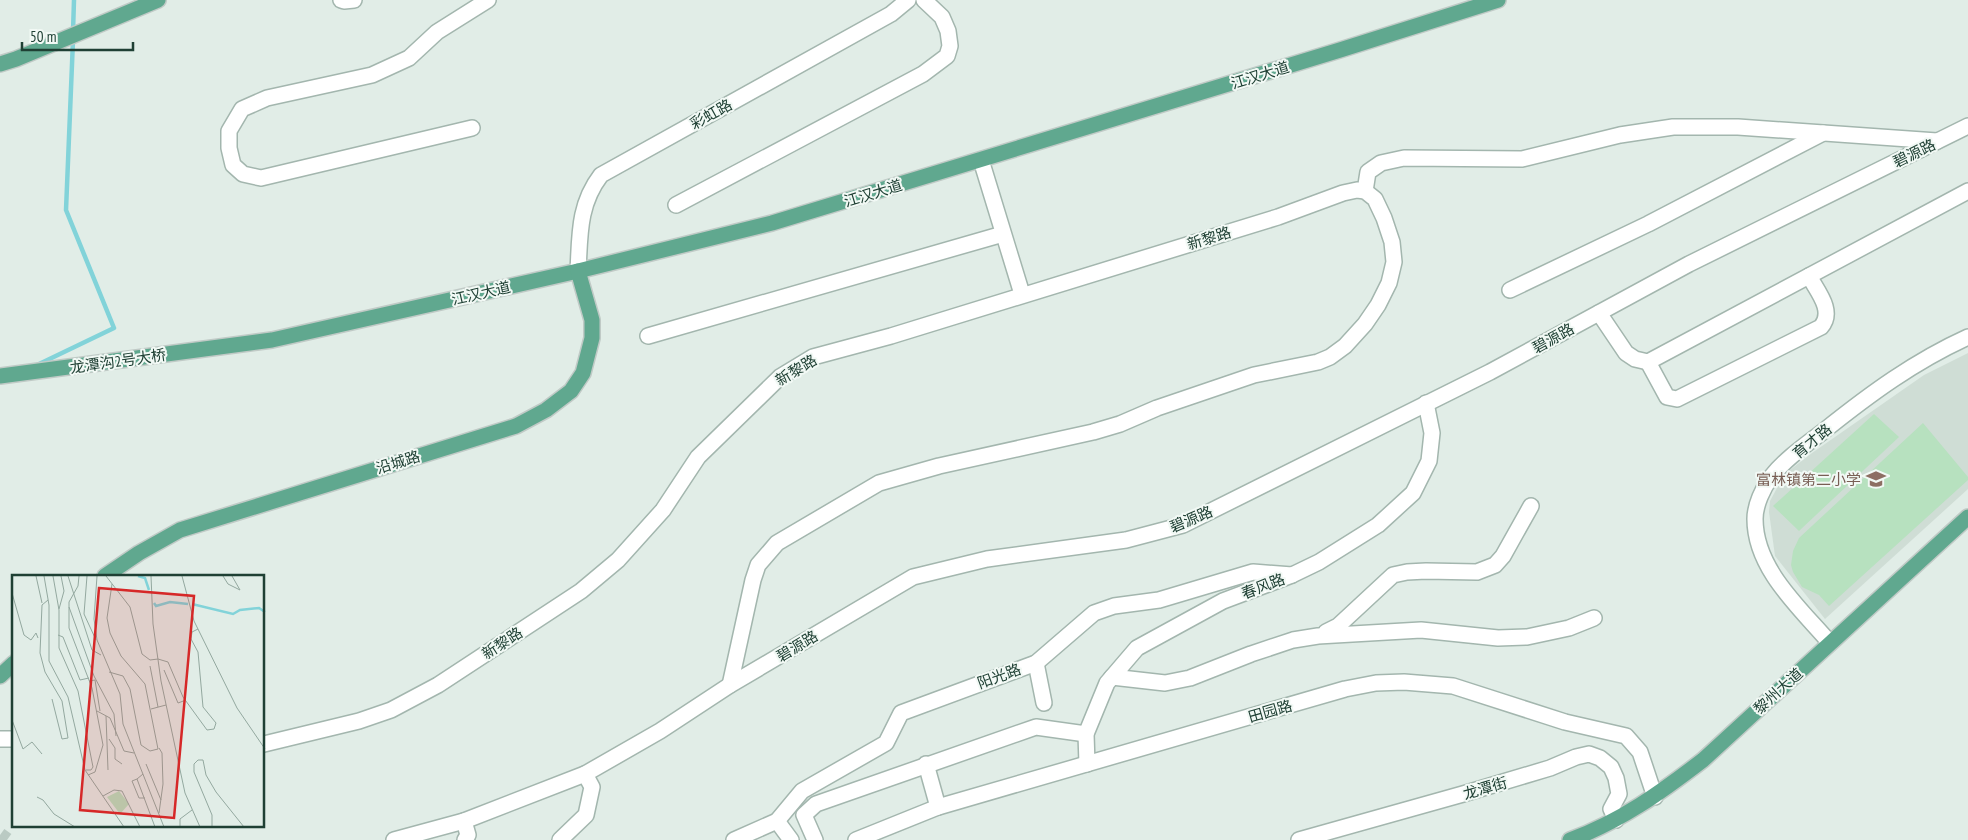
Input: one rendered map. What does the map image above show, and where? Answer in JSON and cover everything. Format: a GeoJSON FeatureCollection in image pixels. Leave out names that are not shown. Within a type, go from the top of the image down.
{"type":"FeatureCollection","features":[{"type":"Feature","properties":{"kind":"main road"},"geometry":{"type":"LineString","coordinates":[[0,64],[158,0]]}},
{"type":"Feature","properties":{"kind":"main road","name":"江汉大道"},"geometry":{"type":"LineString","coordinates":[[237,346],[272,340],[578,271],[772,223],[1349,48],[1498,0]]}},
{"type":"Feature","properties":{"kind":"main road","name":"沿城路"},"geometry":{"type":"LineString","coordinates":[[106,575],[139,553],[180,530],[516,426],[546,410],[571,392],[583,373],[592,338],[592,320],[578,271]]}},
{"type":"Feature","properties":{"kind":"main road","name":"龙潭沟2号大桥"},"geometry":{"type":"LineString","coordinates":[[0,376],[237,346]]}},
{"type":"Feature","properties":{"kind":"main road","name":"黎州大道"},"geometry":{"type":"LineString","coordinates":[[1570,840],[1616,820],[1655,797],[1703,760],[1968,517]]}},
{"type":"Feature","properties":{"kind":"main road"},"geometry":{"type":"LineString","coordinates":[[0,676],[12,665]]}},
{"type":"Feature","properties":{"kind":"street"},"geometry":{"type":"LineString","coordinates":[[341,0],[354,0]]}},
{"type":"Feature","properties":{"kind":"street"},"geometry":{"type":"LineString","coordinates":[[472,128],[261,178],[244,174],[233,165],[229,148],[229,131],[242,109],[267,98],[372,75],[409,58],[437,32],[488,0]]}},
{"type":"Feature","properties":{"kind":"street","name":"彩虹路"},"geometry":{"type":"LineString","coordinates":[[578,271],[582,217],[591,188],[601,175],[891,14],[908,0]]}},
{"type":"Feature","properties":{"kind":"street"},"geometry":{"type":"LineString","coordinates":[[676,205],[924,74],[947,56],[950,46],[948,31],[942,16],[924,0]]}},
{"type":"Feature","properties":{"kind":"street","name":"碧源路"},"geometry":{"type":"LineString","coordinates":[[394,840],[464,821],[585,774],[660,731],[730,685],[913,577],[987,559],[1126,540],[1183,525],[1490,372],[1689,264],[1968,126]]}},
{"type":"Feature","properties":{"kind":"street"},"geometry":{"type":"LineString","coordinates":[[730,685],[758,565],[777,543],[866,489],[894,477],[1093,432],[1120,424],[1157,408],[1254,375],[1318,362],[1345,346],[1366,324],[1378,306],[1389,283],[1394,262],[1392,242],[1384,218],[1375,199],[1365,191],[1368,172],[1381,163],[1404,158],[1522,158],[1620,134],[1673,127],[1738,127],[1938,141]]}},
{"type":"Feature","properties":{"kind":"street"},"geometry":{"type":"LineString","coordinates":[[1510,290],[1648,224],[1825,132]]}},
{"type":"Feature","properties":{"kind":"street"},"geometry":{"type":"LineString","coordinates":[[981,160],[1022,294]]}},
{"type":"Feature","properties":{"kind":"street","name":"新黎路"},"geometry":{"type":"LineString","coordinates":[[265,744],[359,721],[391,710],[438,685],[582,591],[618,560],[663,510],[698,457],[780,376],[813,357],[891,336],[1022,294],[1278,217],[1343,193],[1357,190],[1365,191]]}},
{"type":"Feature","properties":{"kind":"street"},"geometry":{"type":"LineString","coordinates":[[1599,313],[1626,353],[1635,359],[1648,362],[1968,191]]}},
{"type":"Feature","properties":{"kind":"street"},"geometry":{"type":"LineString","coordinates":[[648,336],[1003,234]]}},
{"type":"Feature","properties":{"kind":"street"},"geometry":{"type":"LineString","coordinates":[[1648,362],[1667,397],[1677,399],[1821,327],[1825,322],[1826,310],[1809,276]]}},
{"type":"Feature","properties":{"kind":"street","name":"育才路"},"geometry":{"type":"LineString","coordinates":[[1830,643],[1782,586],[1767,562],[1758,540],[1755,518],[1762,493],[1771,478],[1799,450],[1879,388],[1918,362],[1968,337]]}},
{"type":"Feature","properties":{"kind":"street","name":"春风路"},"geometry":{"type":"LineString","coordinates":[[1087,764],[1086,734],[1107,683],[1136,648],[1223,601],[1292,575],[1319,562],[1378,525],[1413,493],[1429,461],[1432,433],[1426,403]]}},
{"type":"Feature","properties":{"kind":"street"},"geometry":{"type":"LineString","coordinates":[[1318,636],[1338,626],[1393,575],[1426,571],[1477,572],[1496,565],[1503,556],[1530,506]]}},
{"type":"Feature","properties":{"kind":"street","name":"阳光路"},"geometry":{"type":"LineString","coordinates":[[734,840],[777,821],[802,792],[886,743],[902,713],[1036,662],[1094,613],[1114,606],[1159,600],[1254,572],[1292,575]]}},
{"type":"Feature","properties":{"kind":"street"},"geometry":{"type":"LineString","coordinates":[[1112,677],[1165,683],[1190,678],[1274,646],[1318,636],[1421,630],[1498,638],[1527,637],[1564,629],[1594,618]]}},
{"type":"Feature","properties":{"kind":"street"},"geometry":{"type":"LineString","coordinates":[[1036,662],[1044,703]]}},
{"type":"Feature","properties":{"kind":"street","name":"田园路"},"geometry":{"type":"LineString","coordinates":[[856,840],[938,807],[1345,689],[1376,683],[1404,682],[1453,686],[1565,722],[1626,736],[1640,752],[1655,797]]}},
{"type":"Feature","properties":{"kind":"street"},"geometry":{"type":"LineString","coordinates":[[815,840],[804,814],[816,804],[1036,727],[1086,734]]}},
{"type":"Feature","properties":{"kind":"street","name":"龙潭街"},"geometry":{"type":"LineString","coordinates":[[1299,840],[1480,789],[1589,754],[1600,758],[1611,767],[1616,778],[1619,794],[1611,809],[1616,820]]}},
{"type":"Feature","properties":{"kind":"street"},"geometry":{"type":"LineString","coordinates":[[926,764],[938,807]]}},
{"type":"Feature","properties":{"kind":"street"},"geometry":{"type":"LineString","coordinates":[[560,840],[586,815],[592,786],[585,774]]}},
{"type":"Feature","properties":{"kind":"street"},"geometry":{"type":"LineString","coordinates":[[464,821],[468,835],[465,840]]}},
{"type":"Feature","properties":{"kind":"street"},"geometry":{"type":"LineString","coordinates":[[777,821],[791,840]]}},
{"type":"Feature","properties":{"kind":"shaded area","name":"富林镇第二小学"},"geometry":{"type":"Polygon","coordinates":[[[1968,353],[1968,489],[1825,619],[1775,556],[1769,512],[1770,501],[1790,470],[1812,453],[1924,375],[1968,353]]]}},
{"type":"Feature","properties":{"kind":"green space"},"geometry":{"type":"Polygon","coordinates":[[[1874,414],[1899,437],[1799,531],[1773,506],[1874,414]]]}},
{"type":"Feature","properties":{"kind":"green space"},"geometry":{"type":"Polygon","coordinates":[[[1923,423],[1968,477],[1968,480],[1829,606],[1819,595],[1802,587],[1793,572],[1791,565],[1793,551],[1799,538],[1923,423]]]}},
{"type":"Feature","properties":{"kind":"waterway"},"geometry":{"type":"LineString","coordinates":[[73,32],[74,0]]}},
{"type":"Feature","properties":{"kind":"waterway"},"geometry":{"type":"LineString","coordinates":[[37,365],[114,328],[66,210],[73,40]]}},
{"type":"Feature","properties":{"kind":"tunnel"},"geometry":{"type":"LineString","coordinates":[[0,835],[7,840]]}},
{"type":"Feature","properties":{"kind":"place","name":"富林镇第二小学"},"geometry":{"type":"Point","coordinates":[1876,479]}}]}
